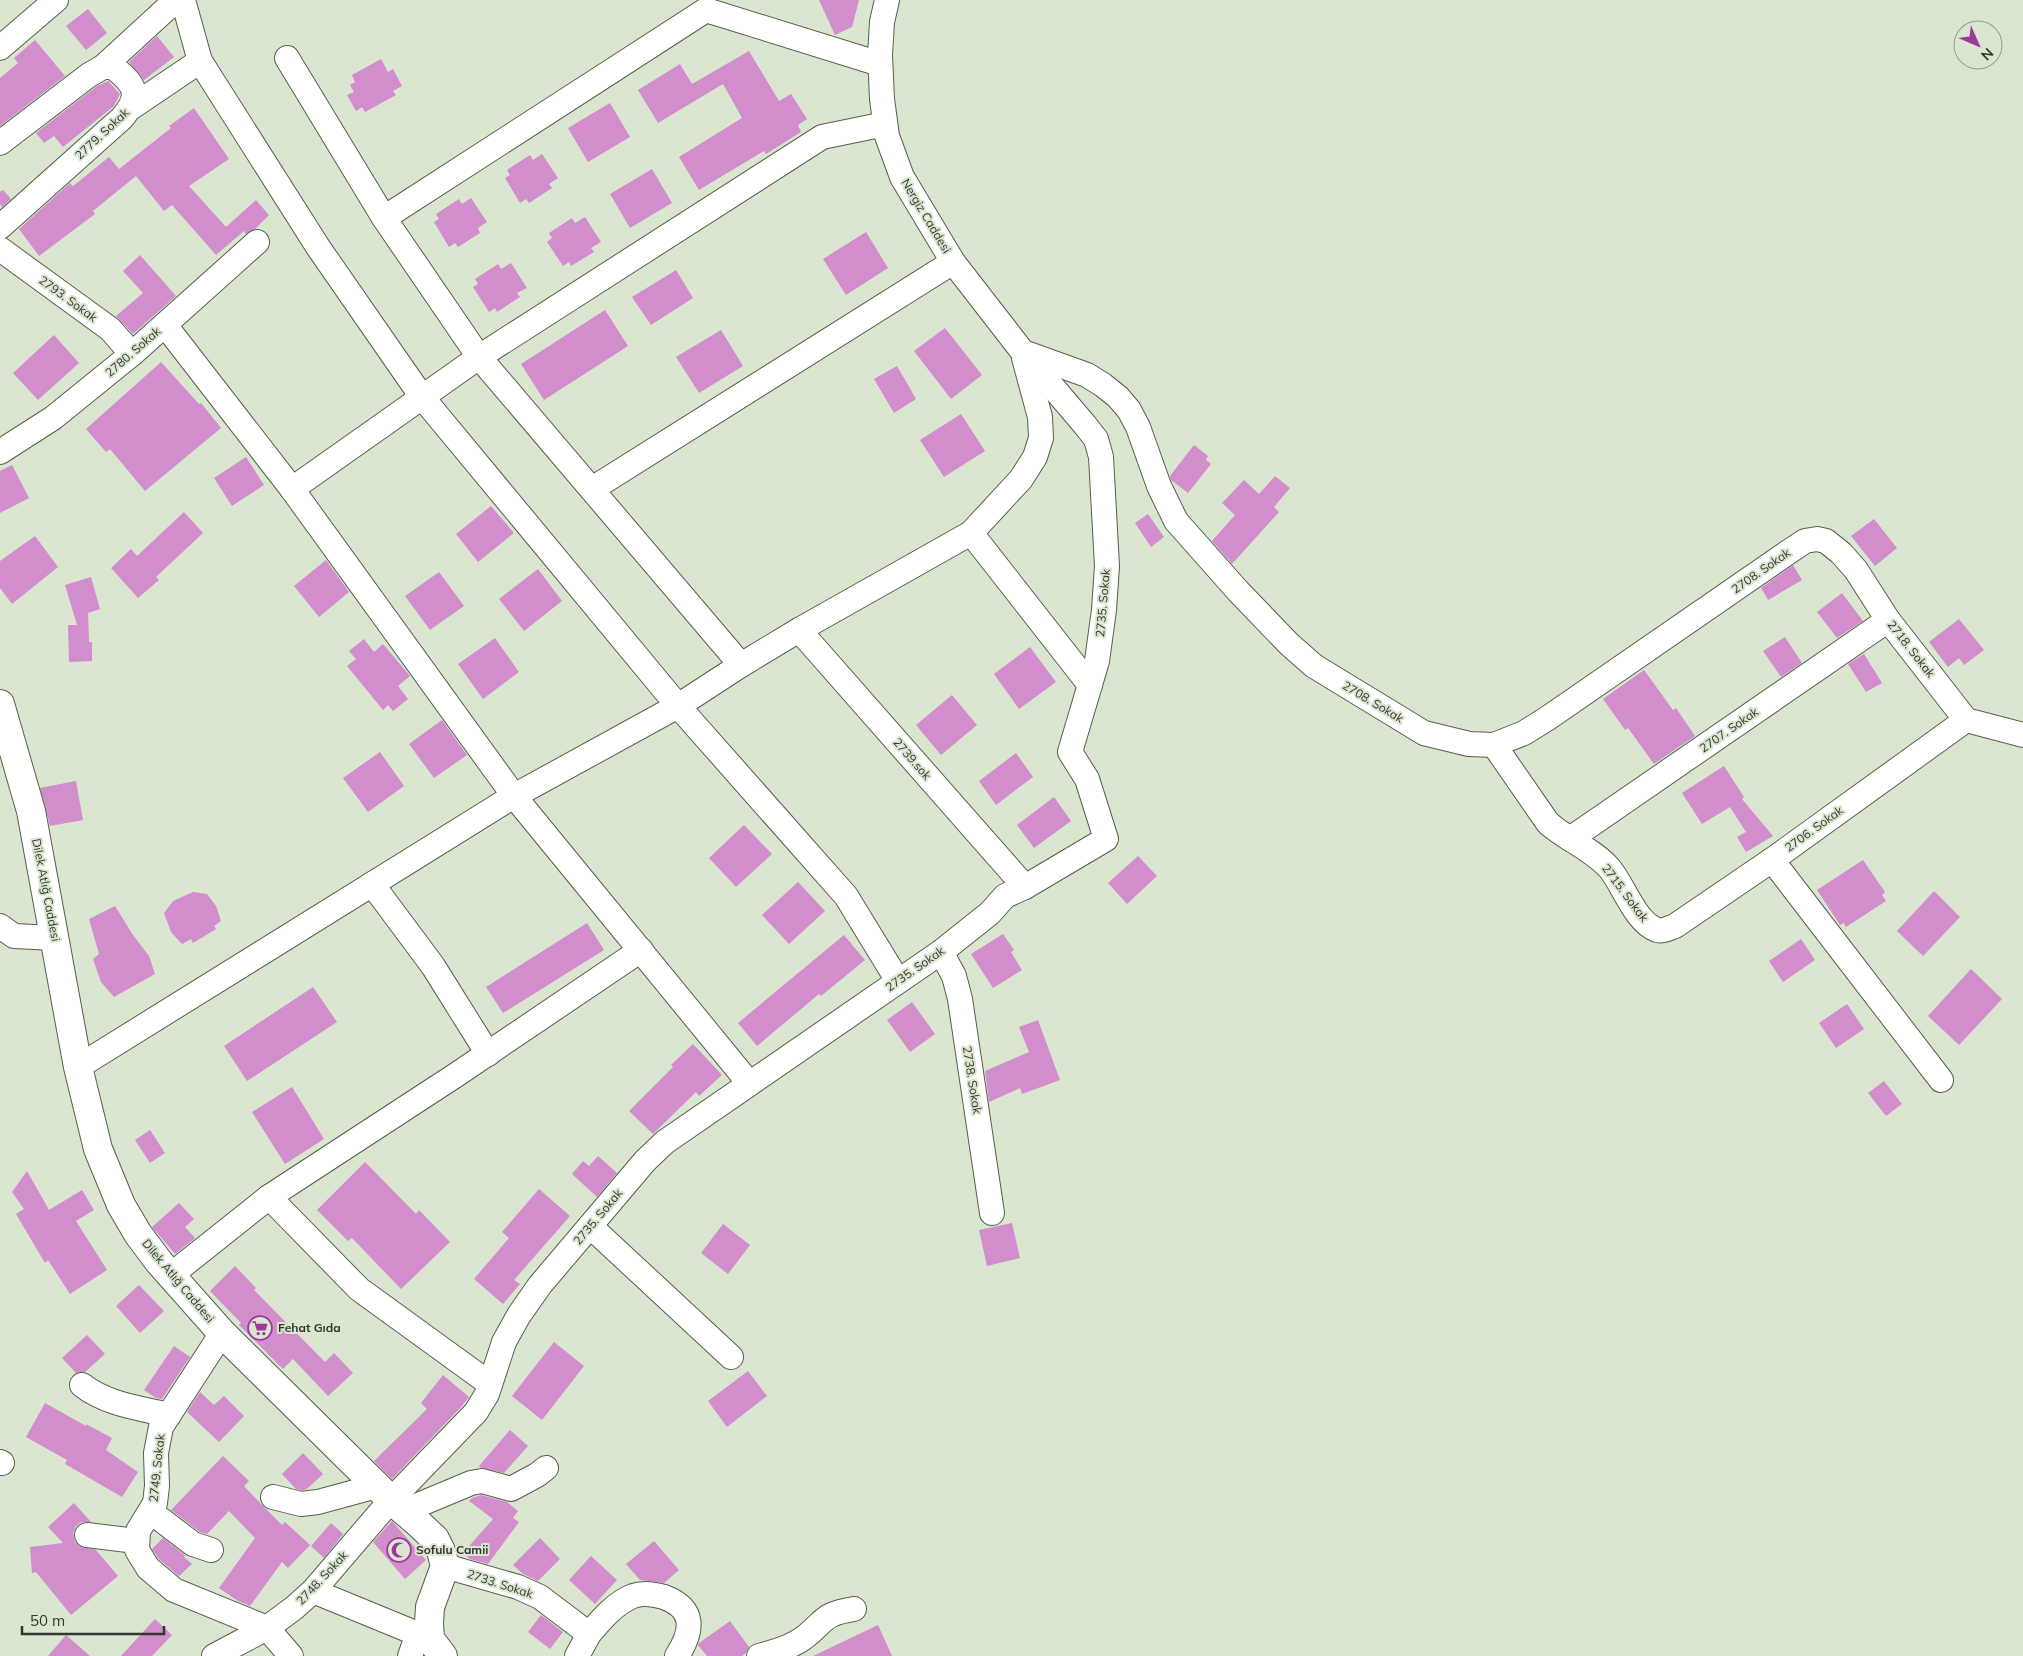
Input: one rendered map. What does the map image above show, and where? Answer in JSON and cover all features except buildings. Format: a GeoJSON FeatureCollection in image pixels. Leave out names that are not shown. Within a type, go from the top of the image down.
{"type":"FeatureCollection","features":[{"type":"Feature","properties":{"kind":"main road","name":"Dilek Atlığ Caddesi"},"geometry":{"type":"LineString","coordinates":[[0,704],[10,769],[31,811],[78,1067],[98,1149],[121,1205],[138,1234],[222,1333],[434,1540],[441,1551],[445,1566]]}},
{"type":"Feature","properties":{"kind":"main road"},"geometry":{"type":"LineString","coordinates":[[425,1646],[430,1607],[445,1566]]}},
{"type":"Feature","properties":{"kind":"street"},"geometry":{"type":"LineString","coordinates":[[0,48],[56,0]]}},
{"type":"Feature","properties":{"kind":"street"},"geometry":{"type":"LineString","coordinates":[[0,143],[89,75],[103,67],[176,0]]}},
{"type":"Feature","properties":{"kind":"street"},"geometry":{"type":"LineString","coordinates":[[183,0],[200,61],[318,247],[422,398],[678,706],[846,896],[898,981]]}},
{"type":"Feature","properties":{"kind":"street","name":"Nergiz Caddesi"},"geometry":{"type":"LineString","coordinates":[[887,0],[882,22],[880,64],[882,99],[887,136],[902,177],[953,262],[1022,351]]}},
{"type":"Feature","properties":{"kind":"street"},"geometry":{"type":"LineString","coordinates":[[384,218],[706,10],[880,64]]}},
{"type":"Feature","properties":{"kind":"street"},"geometry":{"type":"LineString","coordinates":[[287,58],[384,218],[479,357],[741,665]]}},
{"type":"Feature","properties":{"kind":"street"},"geometry":{"type":"LineString","coordinates":[[132,107],[200,61]]}},
{"type":"Feature","properties":{"kind":"street","name":"2779. Sokak"},"geometry":{"type":"LineString","coordinates":[[0,226],[132,107],[135,99],[133,89],[113,67],[103,67]]}},
{"type":"Feature","properties":{"kind":"street"},"geometry":{"type":"LineString","coordinates":[[292,489],[479,357],[822,137],[885,124]]}},
{"type":"Feature","properties":{"kind":"street","name":"2780. Sokak"},"geometry":{"type":"LineString","coordinates":[[0,452],[53,418],[132,354],[257,242]]}},
{"type":"Feature","properties":{"kind":"street","name":"2793. Sokak"},"geometry":{"type":"LineString","coordinates":[[0,249],[110,330],[132,354]]}},
{"type":"Feature","properties":{"kind":"street"},"geometry":{"type":"LineString","coordinates":[[592,489],[953,262]]}},
{"type":"Feature","properties":{"kind":"street"},"geometry":{"type":"LineString","coordinates":[[164,325],[292,489],[514,796],[749,1083]]}},
{"type":"Feature","properties":{"kind":"street"},"geometry":{"type":"LineString","coordinates":[[78,1067],[514,796],[678,706],[799,630],[971,533],[1022,479],[1035,458],[1041,438],[1040,417],[1022,351]]}},
{"type":"Feature","properties":{"kind":"street","name":"2735. Sokak"},"geometry":{"type":"LineString","coordinates":[[391,1499],[476,1412],[487,1394],[504,1342],[519,1315],[540,1285],[645,1161],[665,1142],[941,952],[990,914],[1006,896],[1025,887],[1106,839],[1087,779],[1070,752],[1097,660],[1104,610],[1107,566],[1101,457],[1096,439],[1022,351]]}},
{"type":"Feature","properties":{"kind":"street","name":"2708. Sokak"},"geometry":{"type":"LineString","coordinates":[[1022,351],[1087,375],[1104,385],[1118,397],[1129,410],[1138,426],[1158,486],[1176,521],[1244,598],[1289,644],[1314,666],[1424,732],[1469,744],[1494,745],[1524,733],[1786,553],[1805,541],[1817,539]]}},
{"type":"Feature","properties":{"kind":"street"},"geometry":{"type":"LineString","coordinates":[[971,533],[1090,685]]}},
{"type":"Feature","properties":{"kind":"street","name":"2718. Sokak"},"geometry":{"type":"LineString","coordinates":[[1817,539],[1826,542],[1849,561],[1888,620],[1966,720]]}},
{"type":"Feature","properties":{"kind":"street","name":"2707. Sokak"},"geometry":{"type":"LineString","coordinates":[[1570,839],[1888,620]]}},
{"type":"Feature","properties":{"kind":"street","name":"2739.sok"},"geometry":{"type":"LineString","coordinates":[[799,630],[1025,887]]}},
{"type":"Feature","properties":{"kind":"street"},"geometry":{"type":"LineString","coordinates":[[1966,720],[2023,734]]}},
{"type":"Feature","properties":{"kind":"street","name":"2706. Sokak"},"geometry":{"type":"LineString","coordinates":[[1657,930],[1675,926],[1772,860],[1966,720]]}},
{"type":"Feature","properties":{"kind":"street","name":"2715. Sokak"},"geometry":{"type":"LineString","coordinates":[[1494,745],[1538,811],[1553,827],[1598,858],[1610,869],[1638,913],[1657,930]]}},
{"type":"Feature","properties":{"kind":"street"},"geometry":{"type":"LineString","coordinates":[[1772,860],[1942,1080]]}},
{"type":"Feature","properties":{"kind":"street"},"geometry":{"type":"LineString","coordinates":[[372,884],[433,966],[488,1054]]}},
{"type":"Feature","properties":{"kind":"street"},"geometry":{"type":"LineString","coordinates":[[0,926],[14,936],[55,938]]}},
{"type":"Feature","properties":{"kind":"street"},"geometry":{"type":"LineString","coordinates":[[171,1275],[269,1197],[488,1054],[640,950]]}},
{"type":"Feature","properties":{"kind":"street","name":"2738. Sokak"},"geometry":{"type":"LineString","coordinates":[[941,952],[954,976],[960,999],[992,1213]]}},
{"type":"Feature","properties":{"kind":"street"},"geometry":{"type":"LineString","coordinates":[[269,1197],[359,1289],[490,1384]]}},
{"type":"Feature","properties":{"kind":"street"},"geometry":{"type":"LineString","coordinates":[[590,1226],[732,1357]]}},
{"type":"Feature","properties":{"kind":"street","name":"2749. Sokak"},"geometry":{"type":"LineString","coordinates":[[136,1541],[138,1531],[155,1503],[157,1486],[156,1453],[161,1427],[222,1333]]}},
{"type":"Feature","properties":{"kind":"street"},"geometry":{"type":"LineString","coordinates":[[82,1385],[93,1393],[106,1398],[168,1415]]}},
{"type":"Feature","properties":{"kind":"street"},"geometry":{"type":"LineString","coordinates":[[273,1497],[301,1504],[391,1499],[482,1481],[511,1488],[537,1476],[546,1468]]}},
{"type":"Feature","properties":{"kind":"street","name":"2748. Sokak"},"geometry":{"type":"LineString","coordinates":[[214,1656],[267,1628],[294,1608],[313,1591],[391,1499]]}},
{"type":"Feature","properties":{"kind":"street"},"geometry":{"type":"LineString","coordinates":[[151,1512],[193,1544],[211,1550]]}},
{"type":"Feature","properties":{"kind":"street"},"geometry":{"type":"LineString","coordinates":[[87,1535],[136,1541],[142,1560],[148,1568],[174,1590],[267,1628],[291,1656]]}},
{"type":"Feature","properties":{"kind":"street","name":"2733. Sokak"},"geometry":{"type":"LineString","coordinates":[[445,1566],[518,1587],[540,1597],[589,1634]]}},
{"type":"Feature","properties":{"kind":"street"},"geometry":{"type":"LineString","coordinates":[[313,1591],[425,1646]]}},
{"type":"Feature","properties":{"kind":"street"},"geometry":{"type":"LineString","coordinates":[[577,1656],[589,1634],[602,1618],[633,1596],[648,1593],[678,1603],[687,1613],[689,1627],[686,1642],[677,1656]]}},
{"type":"Feature","properties":{"kind":"street"},"geometry":{"type":"LineString","coordinates":[[759,1656],[775,1652],[805,1637],[831,1614],[854,1609]]}},
{"type":"Feature","properties":{"kind":"place","name":"Fehat Gıda"},"geometry":{"type":"Point","coordinates":[260,1328]}},
{"type":"Feature","properties":{"kind":"place","name":"Sofulu Camii"},"geometry":{"type":"Point","coordinates":[399,1550]}}]}
